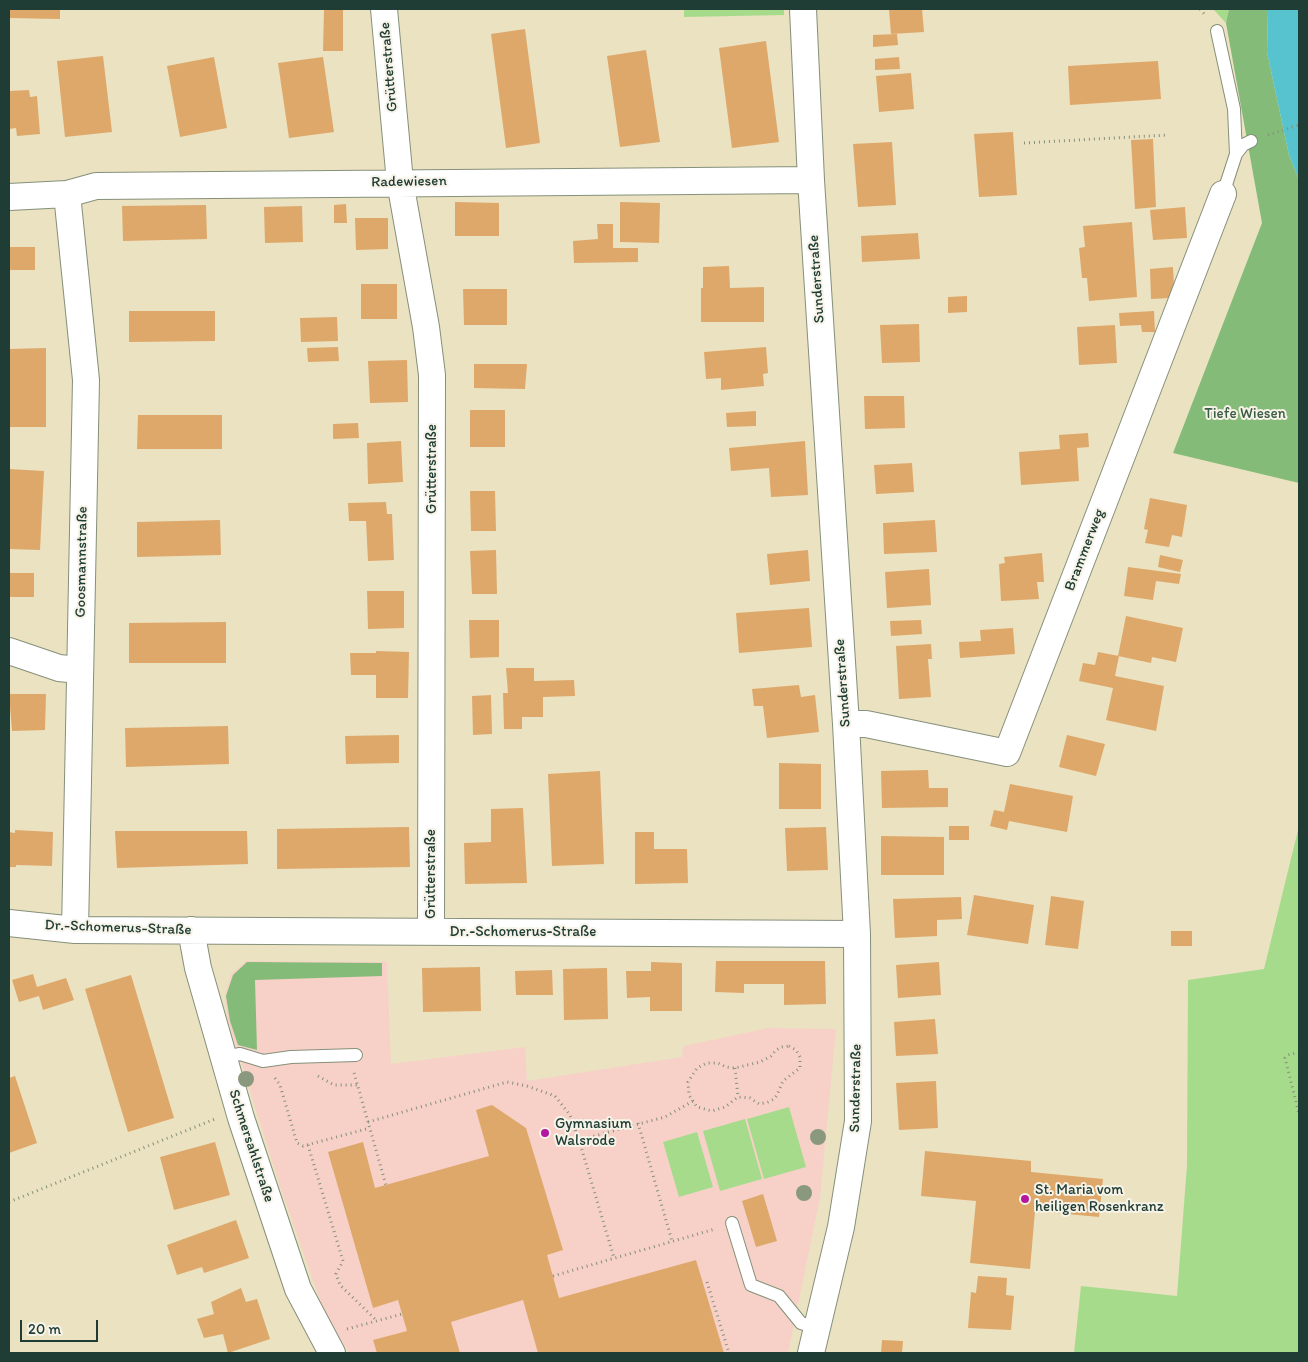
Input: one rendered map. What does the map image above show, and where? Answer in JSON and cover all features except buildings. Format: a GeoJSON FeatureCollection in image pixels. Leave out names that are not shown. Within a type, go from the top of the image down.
{"type":"FeatureCollection","features":[{"type":"Feature","properties":{"kind":"street","name":"Grütterstraße"},"geometry":{"type":"LineString","coordinates":[[384,9],[400,182],[426,327],[432,375],[431,932]]}},
{"type":"Feature","properties":{"kind":"street","name":"Sunderstraße"},"geometry":{"type":"LineString","coordinates":[[803,9],[811,180],[846,724],[857,934],[858,1121],[841,1227],[811,1353]]}},
{"type":"Feature","properties":{"kind":"street","name":"Radewiesen"},"geometry":{"type":"LineString","coordinates":[[9,197],[67,194],[96,186],[811,180]]}},
{"type":"Feature","properties":{"kind":"street","name":"Goosmannstraße"},"geometry":{"type":"LineString","coordinates":[[67,194],[86,380],[75,930]]}},
{"type":"Feature","properties":{"kind":"street","name":"Brammerweg"},"geometry":{"type":"LineString","coordinates":[[846,724],[866,724],[1007,753],[1222,194]]}},
{"type":"Feature","properties":{"kind":"street"},"geometry":{"type":"LineString","coordinates":[[9,651],[59,668],[79,670]]}},
{"type":"Feature","properties":{"kind":"street","name":"Dr.-Schomerus-Straße"},"geometry":{"type":"LineString","coordinates":[[9,922],[75,930],[857,934]]}},
{"type":"Feature","properties":{"kind":"street","name":"Schmersahlstraße"},"geometry":{"type":"LineString","coordinates":[[191,930],[198,968],[241,1118],[298,1289],[327,1344]]}},
{"type":"Feature","properties":{"kind":"lane"},"geometry":{"type":"LineString","coordinates":[[1217,31],[1234,109],[1236,154]]}},
{"type":"Feature","properties":{"kind":"lane"},"geometry":{"type":"LineString","coordinates":[[1222,194],[1236,154],[1243,145],[1251,141]]}},
{"type":"Feature","properties":{"kind":"lane"},"geometry":{"type":"LineString","coordinates":[[224,1057],[240,1054],[264,1061],[291,1057],[352,1055]]}},
{"type":"Feature","properties":{"kind":"lane"},"geometry":{"type":"LineString","coordinates":[[732,1223],[751,1285],[779,1296],[801,1323],[817,1328]]}},
{"type":"Feature","properties":{"kind":"path"},"geometry":{"type":"LineString","coordinates":[[1251,141],[1299,125]]}},
{"type":"Feature","properties":{"kind":"path"},"geometry":{"type":"LineString","coordinates":[[1024,143],[1167,136]]}},
{"type":"Feature","properties":{"kind":"path"},"geometry":{"type":"LineString","coordinates":[[789,1046],[793,1048],[800,1057],[800,1068],[783,1081],[774,1099],[768,1102],[759,1104],[750,1098],[738,1097],[725,1107],[712,1111],[697,1107],[689,1095],[688,1082],[697,1068],[707,1063],[718,1063],[726,1067],[735,1068],[767,1059],[781,1047],[789,1046]]}},
{"type":"Feature","properties":{"kind":"path"},"geometry":{"type":"LineString","coordinates":[[1299,1052],[1288,1055],[1286,1058],[1299,1114]]}},
{"type":"Feature","properties":{"kind":"path"},"geometry":{"type":"LineString","coordinates":[[352,1055],[386,1185]]}},
{"type":"Feature","properties":{"kind":"path"},"geometry":{"type":"LineString","coordinates":[[264,1061],[280,1085],[298,1143],[303,1146],[308,1145],[370,1128]]}},
{"type":"Feature","properties":{"kind":"path"},"geometry":{"type":"LineString","coordinates":[[735,1068],[738,1097]]}},
{"type":"Feature","properties":{"kind":"path"},"geometry":{"type":"LineString","coordinates":[[368,1122],[507,1082],[527,1086],[555,1096],[570,1115],[614,1258]]}},
{"type":"Feature","properties":{"kind":"path"},"geometry":{"type":"LineString","coordinates":[[579,1140],[664,1117],[692,1101]]}},
{"type":"Feature","properties":{"kind":"path"},"geometry":{"type":"LineString","coordinates":[[9,1202],[232,1113],[241,1118]]}},
{"type":"Feature","properties":{"kind":"path"},"geometry":{"type":"LineString","coordinates":[[638,1123],[672,1241]]}},
{"type":"Feature","properties":{"kind":"path"},"geometry":{"type":"LineString","coordinates":[[308,1145],[343,1261],[336,1274],[340,1285],[377,1321]]}},
{"type":"Feature","properties":{"kind":"path"},"geometry":{"type":"LineString","coordinates":[[553,1276],[732,1223]]}},
{"type":"Feature","properties":{"kind":"path"},"geometry":{"type":"LineString","coordinates":[[707,1282],[729,1353]]}},
{"type":"Feature","properties":{"kind":"path"},"geometry":{"type":"LineString","coordinates":[[327,1344],[377,1321],[402,1314]]}},
{"type":"Feature","properties":{"kind":"shaded area","name":"Gymnasium Walsrode"},"geometry":{"type":"Polygon","coordinates":[[[246,961],[387,962],[391,1064],[525,1047],[527,1081],[682,1057],[684,1046],[768,1028],[836,1029],[820,1198],[788,1353],[349,1353],[324,1312],[280,1186],[228,1021],[225,995],[231,974],[246,961]]]}},
{"type":"Feature","properties":{"kind":"green space"},"geometry":{"type":"Polygon","coordinates":[[[684,9],[784,9],[784,15],[684,17],[684,9]]]}},
{"type":"Feature","properties":{"kind":"green space"},"geometry":{"type":"Polygon","coordinates":[[[1213,9],[1229,9],[1226,23],[1213,9]]]}},
{"type":"Feature","properties":{"kind":"green space","name":"Tiefe Wiesen"},"geometry":{"type":"Polygon","coordinates":[[[1229,9],[1268,9],[1267,52],[1289,155],[1299,180],[1299,483],[1173,453],[1262,223],[1226,23],[1229,9]]]}},
{"type":"Feature","properties":{"kind":"green space"},"geometry":{"type":"Polygon","coordinates":[[[1299,826],[1299,1353],[1074,1353],[1081,1286],[1177,1296],[1187,1165],[1188,980],[1264,969],[1299,826]]]}},
{"type":"Feature","properties":{"kind":"green space"},"geometry":{"type":"Polygon","coordinates":[[[247,962],[382,963],[382,976],[255,980],[257,1050],[238,1045],[230,1021],[226,996],[233,975],[247,962]]]}},
{"type":"Feature","properties":{"kind":"green space"},"geometry":{"type":"Polygon","coordinates":[[[789,1107],[806,1167],[764,1179],[747,1119],[789,1107]]]}},
{"type":"Feature","properties":{"kind":"green space"},"geometry":{"type":"Polygon","coordinates":[[[745,1119],[762,1179],[720,1191],[703,1131],[745,1119]]]}},
{"type":"Feature","properties":{"kind":"green space"},"geometry":{"type":"Polygon","coordinates":[[[697,1132],[713,1187],[679,1197],[663,1142],[697,1132]]]}},
{"type":"Feature","properties":{"kind":"water"},"geometry":{"type":"Polygon","coordinates":[[[1268,9],[1299,9],[1299,180],[1289,155],[1267,52],[1268,9]]]}},
{"type":"Feature","properties":{"kind":"place","name":"Gymnasium Walsrode"},"geometry":{"type":"Point","coordinates":[545,1133]}},
{"type":"Feature","properties":{"kind":"place","name":"St. Maria vom heiligen Rosenkranz"},"geometry":{"type":"Point","coordinates":[1025,1199]}}]}
